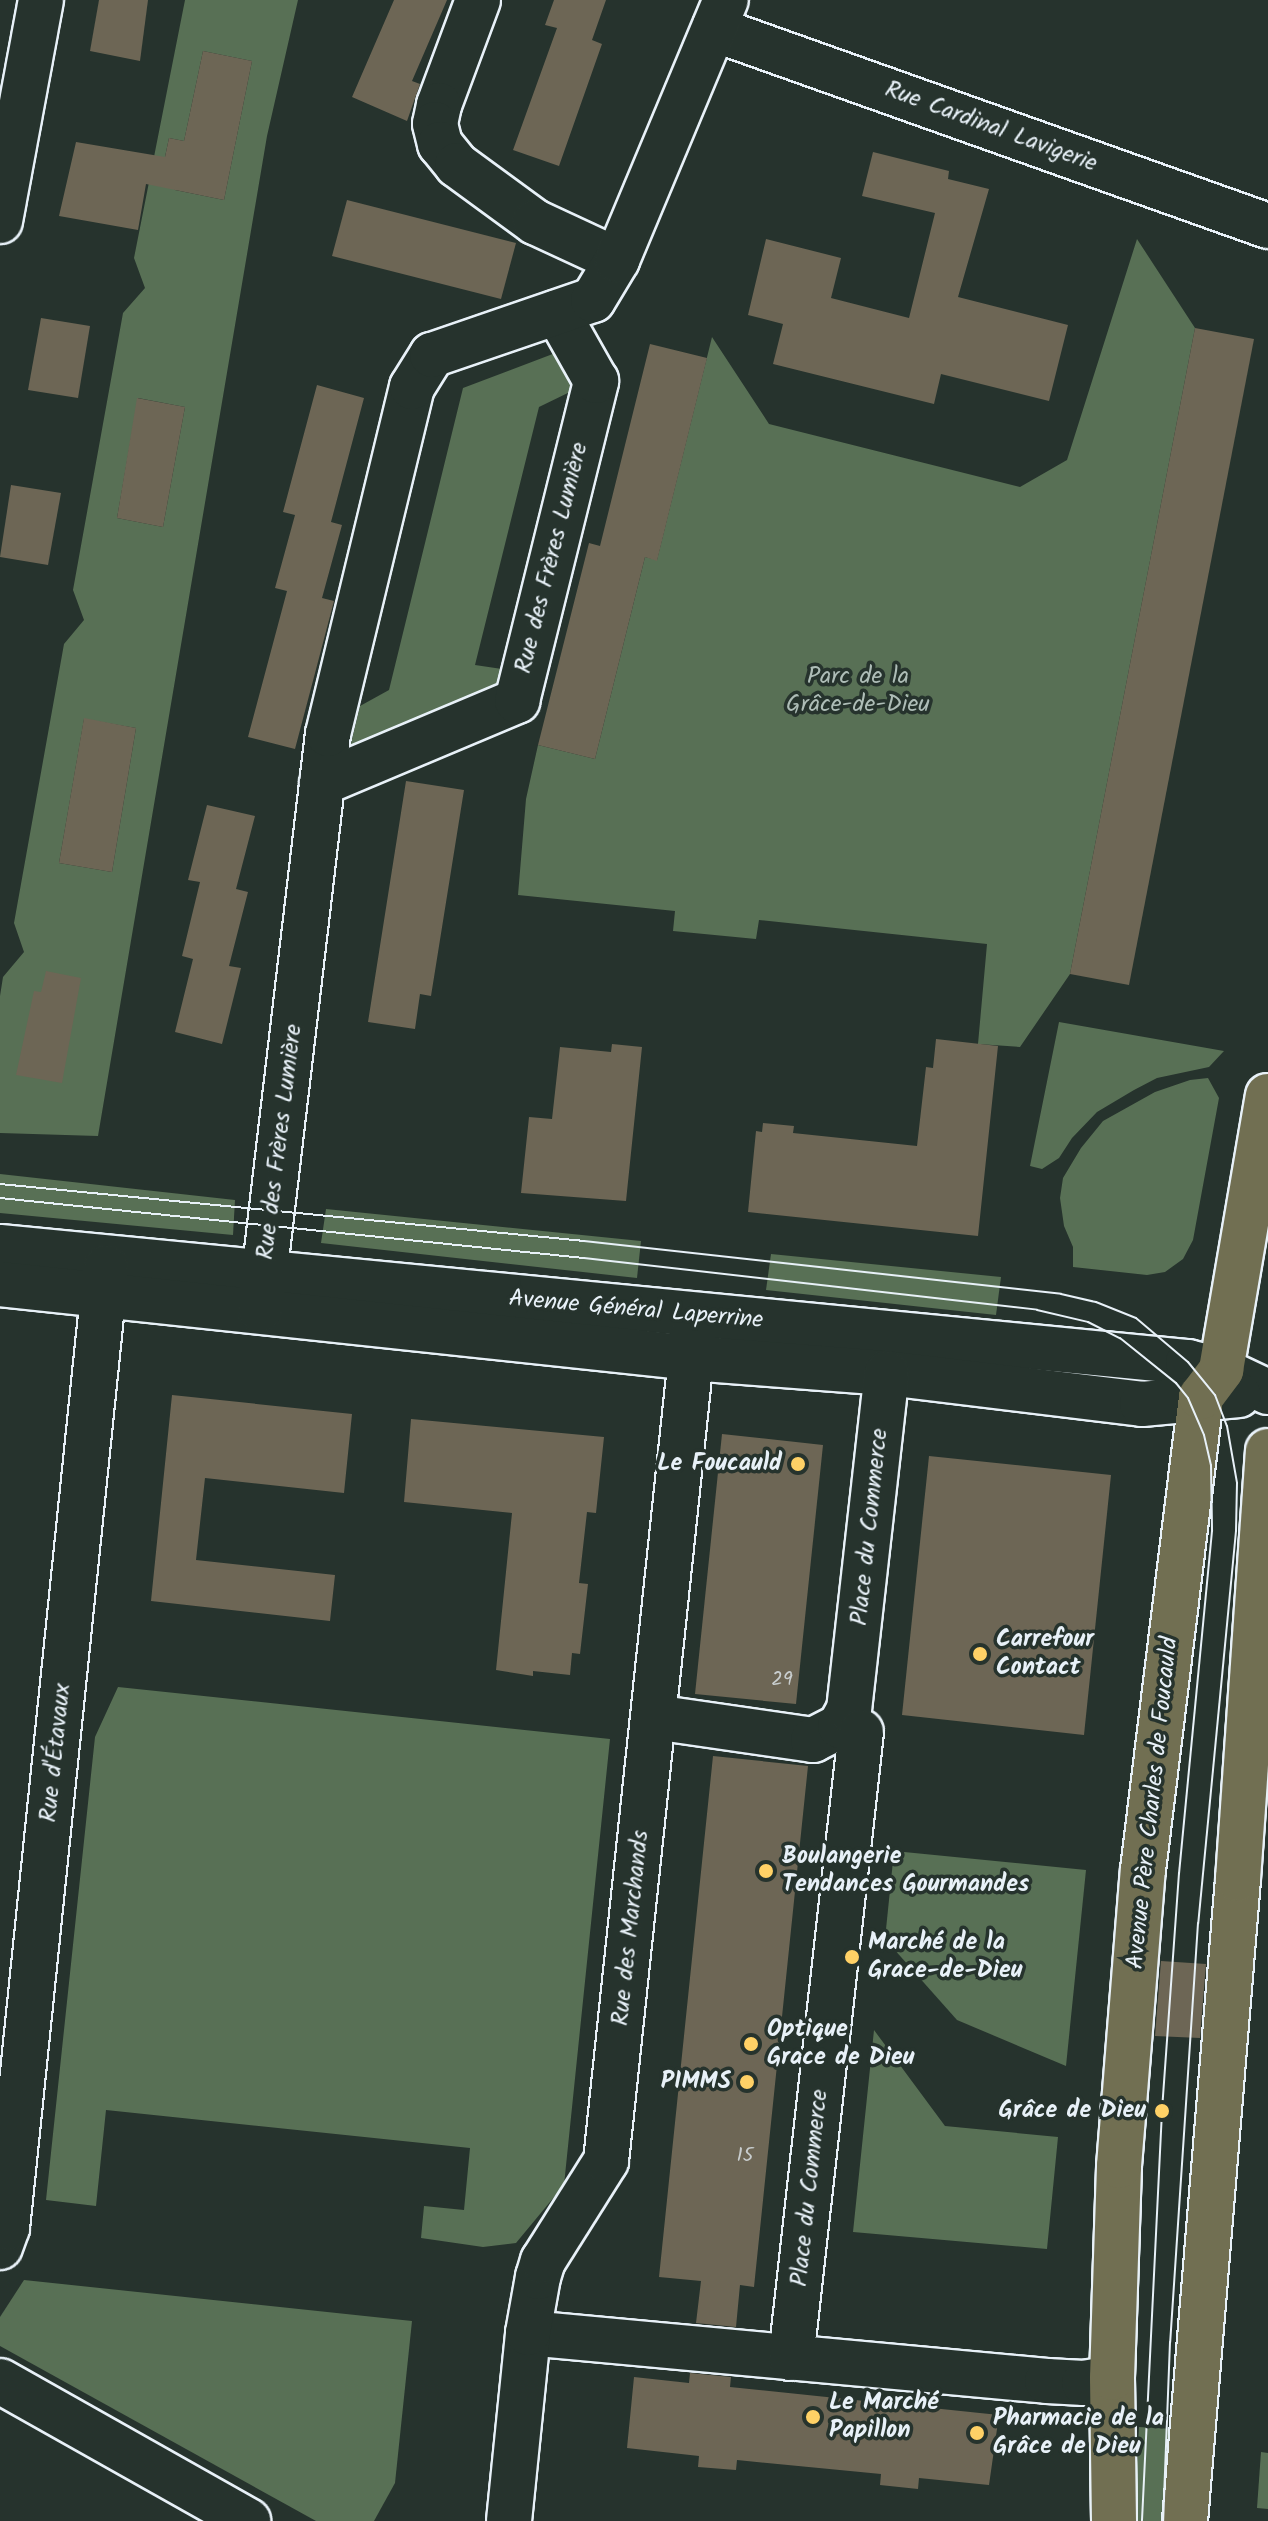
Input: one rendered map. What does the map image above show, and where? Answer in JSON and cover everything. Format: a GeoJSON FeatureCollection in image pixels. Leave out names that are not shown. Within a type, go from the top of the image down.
{"type":"FeatureCollection","features":[{"type":"Feature","properties":{"kind":"main road","name":"Avenue Père Charles de Foucauld"},"geometry":{"type":"LineString","coordinates":[[1114,2521],[1112,2378],[1119,2166],[1142,1885],[1211,1383],[1268,1096]]}},
{"type":"Feature","properties":{"kind":"main road"},"geometry":{"type":"LineString","coordinates":[[1185,2521],[1256,1795],[1268,1451]]}},
{"type":"Feature","properties":{"kind":"street"},"geometry":{"type":"LineString","coordinates":[[0,221],[41,0]]}},
{"type":"Feature","properties":{"kind":"street"},"geometry":{"type":"LineString","coordinates":[[478,0],[439,105],[435,124],[440,144],[457,165],[535,222],[617,260]]}},
{"type":"Feature","properties":{"kind":"street","name":"Rue des Frères Lumière"},"geometry":{"type":"LineString","coordinates":[[262,1292],[328,734],[412,387],[432,355],[593,300],[617,260],[720,14]]}},
{"type":"Feature","properties":{"kind":"street","name":"Rue Cardinal Lavigerie"},"geometry":{"type":"LineString","coordinates":[[720,14],[1268,226]]}},
{"type":"Feature","properties":{"kind":"street","name":"Rue des Frères Lumière"},"geometry":{"type":"LineString","coordinates":[[322,783],[517,701],[596,381],[557,312]]}},
{"type":"Feature","properties":{"kind":"street","name":"Avenue Général Laperrine"},"geometry":{"type":"LineString","coordinates":[[0,1247],[106,1277]]}},
{"type":"Feature","properties":{"kind":"street","name":"Avenue Général Laperrine"},"geometry":{"type":"LineString","coordinates":[[0,1284],[106,1277],[694,1337],[1056,1348],[1188,1362],[1211,1383]]}},
{"type":"Feature","properties":{"kind":"street","name":"Rue d'Étavaux"},"geometry":{"type":"LineString","coordinates":[[0,2247],[7,2228],[106,1277]]}},
{"type":"Feature","properties":{"kind":"street","name":"Avenue Général Laperrine"},"geometry":{"type":"LineString","coordinates":[[694,1337],[887,1373],[1142,1404],[1211,1383],[1268,1393]]}},
{"type":"Feature","properties":{"kind":"street","name":"Rue des Marchands"},"geometry":{"type":"LineString","coordinates":[[509,2521],[528,2333],[543,2261],[606,2161],[694,1337]]}},
{"type":"Feature","properties":{"kind":"street","name":"Place du Commerce"},"geometry":{"type":"LineString","coordinates":[[654,1717],[813,1740],[840,1726],[849,1710],[887,1373]]}},
{"type":"Feature","properties":{"kind":"street","name":"Place du Commerce"},"geometry":{"type":"LineString","coordinates":[[791,2358],[861,1732]]}},
{"type":"Feature","properties":{"kind":"street"},"geometry":{"type":"LineString","coordinates":[[528,2333],[1047,2381],[1084,2383],[1112,2378]]}},
{"type":"Feature","properties":{"kind":"street"},"geometry":{"type":"LineString","coordinates":[[0,2381],[197,2508],[248,2521]]}},
{"type":"Feature","properties":{"kind":"green space"},"geometry":{"type":"Polygon","coordinates":[[[185,0],[298,0],[267,136],[98,1136],[0,1133],[0,996],[3,977],[24,952],[14,923],[64,644],[84,620],[73,590],[123,313],[145,288],[134,258],[185,0]],[[203,51],[184,141],[169,138],[163,166],[175,190],[224,200],[252,61],[203,51]],[[138,398],[117,518],[163,527],[185,407],[138,398]],[[84,719],[59,863],[112,872],[136,728],[84,719]]]}},
{"type":"Feature","properties":{"kind":"green space","name":"Parc de la Grâce-de-Dieu"},"geometry":{"type":"Polygon","coordinates":[[[1137,239],[1195,328],[1070,974],[1020,1047],[978,1044],[987,944],[759,920],[756,939],[673,931],[675,911],[518,895],[526,799],[538,745],[595,759],[645,557],[657,560],[712,337],[769,424],[1020,487],[1067,460],[1137,239]]]}},
{"type":"Feature","properties":{"kind":"green space"},"geometry":{"type":"Polygon","coordinates":[[[558,352],[574,390],[539,407],[475,665],[502,669],[497,691],[349,752],[360,706],[389,690],[463,388],[558,352]]]}},
{"type":"Feature","properties":{"kind":"green space"},"geometry":{"type":"Polygon","coordinates":[[[1059,1022],[1224,1051],[1209,1067],[1157,1078],[1097,1112],[1072,1138],[1059,1158],[1042,1169],[1030,1166],[1059,1022]]]}},
{"type":"Feature","properties":{"kind":"green space"},"geometry":{"type":"Polygon","coordinates":[[[1208,1078],[1219,1098],[1193,1240],[1183,1259],[1165,1272],[1147,1275],[1073,1267],[1073,1247],[1064,1226],[1060,1198],[1063,1178],[1081,1148],[1103,1121],[1155,1092],[1190,1080],[1208,1078]]]}},
{"type":"Feature","properties":{"kind":"green space"},"geometry":{"type":"Polygon","coordinates":[[[0,1174],[235,1200],[233,1235],[0,1213],[0,1174]]]}},
{"type":"Feature","properties":{"kind":"green space"},"geometry":{"type":"Polygon","coordinates":[[[326,1209],[641,1241],[637,1278],[321,1243],[326,1209]]]}},
{"type":"Feature","properties":{"kind":"green space"},"geometry":{"type":"Polygon","coordinates":[[[771,1254],[1001,1277],[996,1315],[766,1290],[771,1254]]]}},
{"type":"Feature","properties":{"kind":"green space"},"geometry":{"type":"Polygon","coordinates":[[[118,1687],[610,1739],[564,2185],[516,2243],[483,2247],[421,2238],[424,2206],[464,2210],[470,2148],[106,2110],[96,2206],[46,2200],[95,1737],[118,1687]]]}},
{"type":"Feature","properties":{"kind":"green space"},"geometry":{"type":"Polygon","coordinates":[[[894,1851],[1086,1870],[1066,2066],[957,2020],[885,1939],[894,1851]]]}},
{"type":"Feature","properties":{"kind":"green space"},"geometry":{"type":"Polygon","coordinates":[[[874,2030],[945,2126],[1058,2137],[1047,2249],[853,2232],[874,2030]]]}},
{"type":"Feature","properties":{"kind":"green space"},"geometry":{"type":"Polygon","coordinates":[[[24,2280],[412,2321],[395,2483],[374,2521],[316,2521],[0,2346],[0,2317],[24,2280]]]}},
{"type":"Feature","properties":{"kind":"green space"},"geometry":{"type":"Polygon","coordinates":[[[1139,2427],[1174,2429],[1171,2521],[1134,2521],[1139,2427]]]}},
{"type":"Feature","properties":{"kind":"green space"},"geometry":{"type":"Polygon","coordinates":[[[1261,2452],[1268,2453],[1268,2509],[1257,2508],[1261,2452]]]}},
{"type":"Feature","properties":{"kind":"building"},"geometry":{"type":"Polygon","coordinates":[[[99,0],[148,0],[140,61],[90,51],[99,0]]]}},
{"type":"Feature","properties":{"kind":"building"},"geometry":{"type":"Polygon","coordinates":[[[394,0],[447,0],[412,81],[420,84],[407,121],[352,97],[394,0]]]}},
{"type":"Feature","properties":{"kind":"building"},"geometry":{"type":"Polygon","coordinates":[[[554,0],[606,0],[592,40],[602,44],[559,166],[513,150],[557,28],[545,25],[554,0]]]}},
{"type":"Feature","properties":{"kind":"building"},"geometry":{"type":"Polygon","coordinates":[[[203,51],[252,61],[224,200],[146,184],[138,230],[59,216],[76,142],[165,157],[169,138],[184,141],[203,51]]]}},
{"type":"Feature","properties":{"kind":"building"},"geometry":{"type":"Polygon","coordinates":[[[873,152],[949,171],[948,179],[989,189],[958,297],[1068,325],[1049,401],[941,374],[934,404],[773,364],[783,324],[748,315],[766,239],[841,258],[831,298],[909,318],[935,213],[862,196],[873,152]]]}},
{"type":"Feature","properties":{"kind":"building"},"geometry":{"type":"Polygon","coordinates":[[[347,200],[516,243],[501,299],[332,256],[347,200]]]}},
{"type":"Feature","properties":{"kind":"building"},"geometry":{"type":"Polygon","coordinates":[[[41,318],[90,326],[78,398],[28,390],[41,318]]]}},
{"type":"Feature","properties":{"kind":"building"},"geometry":{"type":"Polygon","coordinates":[[[1195,328],[1254,339],[1129,985],[1070,974],[1195,328]]]}},
{"type":"Feature","properties":{"kind":"building"},"geometry":{"type":"Polygon","coordinates":[[[650,344],[707,358],[657,561],[645,557],[595,759],[538,745],[589,543],[600,546],[650,344]]]}},
{"type":"Feature","properties":{"kind":"building"},"geometry":{"type":"Polygon","coordinates":[[[317,385],[364,398],[331,522],[342,525],[322,598],[334,601],[295,749],[248,737],[287,591],[275,588],[295,515],[283,512],[317,385]]]}},
{"type":"Feature","properties":{"kind":"building"},"geometry":{"type":"Polygon","coordinates":[[[137,398],[185,407],[163,527],[117,518],[137,398]]]}},
{"type":"Feature","properties":{"kind":"building"},"geometry":{"type":"Polygon","coordinates":[[[11,485],[61,493],[48,565],[0,557],[11,485]]]}},
{"type":"Feature","properties":{"kind":"building"},"geometry":{"type":"Polygon","coordinates":[[[84,718],[136,728],[112,872],[59,863],[84,718]]]}},
{"type":"Feature","properties":{"kind":"building"},"geometry":{"type":"Polygon","coordinates":[[[406,781],[464,790],[431,996],[420,994],[415,1029],[368,1022],[406,781]]]}},
{"type":"Feature","properties":{"kind":"building"},"geometry":{"type":"Polygon","coordinates":[[[207,805],[255,816],[236,889],[248,892],[229,966],[241,968],[222,1044],[175,1032],[193,959],[182,956],[200,882],[188,880],[207,805]]]}},
{"type":"Feature","properties":{"kind":"building"},"geometry":{"type":"Polygon","coordinates":[[[46,971],[81,978],[62,1083],[16,1075],[34,991],[41,992],[46,971]]]}},
{"type":"Feature","properties":{"kind":"building"},"geometry":{"type":"Polygon","coordinates":[[[936,1039],[998,1046],[978,1236],[748,1212],[756,1131],[762,1132],[763,1123],[794,1126],[793,1133],[917,1146],[926,1067],[933,1068],[936,1039]]]}},
{"type":"Feature","properties":{"kind":"building"},"geometry":{"type":"Polygon","coordinates":[[[612,1044],[642,1047],[626,1201],[521,1193],[529,1117],[552,1119],[560,1047],[611,1052],[612,1044]]]}},
{"type":"Feature","properties":{"kind":"building"},"geometry":{"type":"Polygon","coordinates":[[[172,1395],[352,1414],[344,1493],[205,1478],[196,1560],[335,1575],[330,1621],[151,1601],[172,1395]]]}},
{"type":"Feature","properties":{"kind":"building"},"geometry":{"type":"Polygon","coordinates":[[[411,1419],[604,1437],[596,1513],[587,1512],[579,1583],[588,1584],[580,1654],[572,1653],[570,1675],[533,1671],[533,1676],[496,1670],[512,1513],[404,1502],[411,1419]]]}},
{"type":"Feature","properties":{"kind":"building"},"geometry":{"type":"Polygon","coordinates":[[[722,1434],[823,1445],[796,1704],[695,1694],[722,1434]]]}},
{"type":"Feature","properties":{"kind":"building"},"geometry":{"type":"Polygon","coordinates":[[[929,1456],[1111,1475],[1084,1735],[902,1715],[929,1456]]]}},
{"type":"Feature","properties":{"kind":"building"},"geometry":{"type":"Polygon","coordinates":[[[713,1756],[808,1766],[754,2287],[740,2285],[736,2327],[696,2323],[701,2281],[659,2277],[713,1756]]]}},
{"type":"Feature","properties":{"kind":"building"},"geometry":{"type":"Polygon","coordinates":[[[1161,1961],[1206,1964],[1200,2038],[1155,2036],[1161,1961]]]}},
{"type":"Feature","properties":{"kind":"building"},"geometry":{"type":"Polygon","coordinates":[[[690,2373],[731,2377],[730,2387],[999,2415],[989,2485],[919,2478],[918,2489],[880,2485],[881,2474],[737,2460],[736,2470],[698,2467],[699,2456],[627,2448],[634,2377],[689,2383],[690,2373]]]}},
{"type":"Feature","properties":{"kind":"tram line"},"geometry":{"type":"LineString","coordinates":[[0,1184],[584,1241],[1061,1294],[1096,1302],[1136,1318],[1188,1362],[1215,1395],[1227,1426],[1237,1483],[1236,1531],[1198,1923],[1170,2342],[1163,2521]]}},
{"type":"Feature","properties":{"kind":"tram line"},"geometry":{"type":"LineString","coordinates":[[0,1198],[584,1258],[1037,1310],[1088,1322],[1120,1338],[1176,1383],[1188,1398],[1204,1435],[1211,1465],[1212,1531],[1179,1873],[1162,2111],[1142,2521]]}},
{"type":"Feature","properties":{"kind":"place","name":"Le Foucauld"},"geometry":{"type":"Point","coordinates":[798,1464]}},
{"type":"Feature","properties":{"kind":"place","name":"Carrefour Contact"},"geometry":{"type":"Point","coordinates":[980,1654]}},
{"type":"Feature","properties":{"kind":"place","name":"Boulangerie Tendances Gourmandes"},"geometry":{"type":"Point","coordinates":[766,1871]}},
{"type":"Feature","properties":{"kind":"place","name":"Marché de la Grace-de-Dieu"},"geometry":{"type":"Point","coordinates":[852,1957]}},
{"type":"Feature","properties":{"kind":"place","name":"Optique Grace de Dieu"},"geometry":{"type":"Point","coordinates":[751,2044]}},
{"type":"Feature","properties":{"kind":"place","name":"PIMMS"},"geometry":{"type":"Point","coordinates":[747,2082]}},
{"type":"Feature","properties":{"kind":"place","name":"Grâce de Dieu"},"geometry":{"type":"Point","coordinates":[1162,2111]}},
{"type":"Feature","properties":{"kind":"place","name":"Le Marché Papillon"},"geometry":{"type":"Point","coordinates":[813,2417]}},
{"type":"Feature","properties":{"kind":"place","name":"Pharmacie de la Grâce de Dieu"},"geometry":{"type":"Point","coordinates":[977,2433]}}]}
